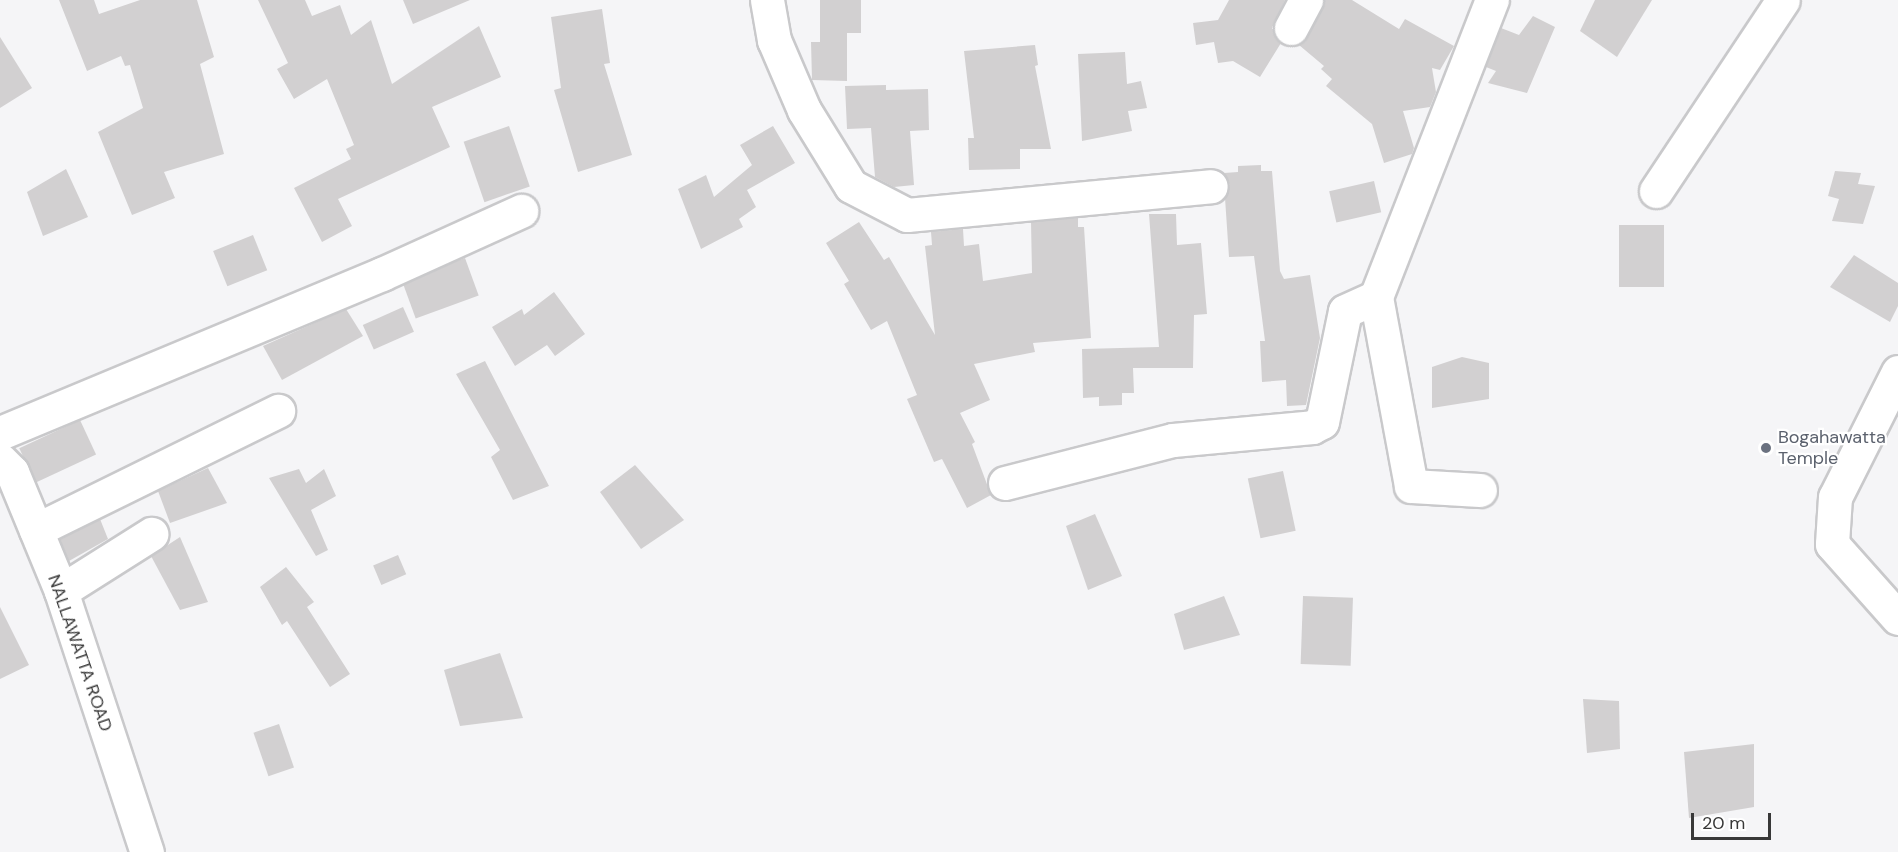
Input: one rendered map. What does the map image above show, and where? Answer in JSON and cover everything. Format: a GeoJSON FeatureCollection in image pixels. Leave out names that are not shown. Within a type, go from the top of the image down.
{"type":"FeatureCollection","features":[{"type":"Feature","properties":{"kind":"street"},"geometry":{"type":"LineString","coordinates":[[767,0],[774,40],[804,110],[851,186],[907,214],[1211,186]]}},
{"type":"Feature","properties":{"kind":"street"},"geometry":{"type":"LineString","coordinates":[[1480,490],[1412,486],[1376,297],[1492,0]]}},
{"type":"Feature","properties":{"kind":"street"},"geometry":{"type":"LineString","coordinates":[[1656,191],[1783,0]]}},
{"type":"Feature","properties":{"kind":"street"},"geometry":{"type":"LineString","coordinates":[[0,433],[371,279],[521,211]]}},
{"type":"Feature","properties":{"kind":"street"},"geometry":{"type":"LineString","coordinates":[[1005,483],[1173,440],[1312,427],[1322,422],[1346,311],[1376,297]]}},
{"type":"Feature","properties":{"kind":"street"},"geometry":{"type":"LineString","coordinates":[[1898,372],[1834,497],[1832,544],[1898,618]]}},
{"type":"Feature","properties":{"kind":"street"},"geometry":{"type":"LineString","coordinates":[[36,530],[278,411]]}},
{"type":"Feature","properties":{"kind":"street","name":"NALLAWATTA ROAD"},"geometry":{"type":"LineString","coordinates":[[0,460],[12,472],[61,591],[147,852]]}},
{"type":"Feature","properties":{"kind":"street"},"geometry":{"type":"LineString","coordinates":[[61,591],[151,534]]}},
{"type":"Feature","properties":{"kind":"building"},"geometry":{"type":"Polygon","coordinates":[[[59,0],[94,0],[99,14],[140,0],[197,0],[214,57],[200,64],[224,154],[164,172],[175,198],[132,215],[98,132],[143,108],[130,65],[125,66],[121,56],[87,71],[59,0]]]}},
{"type":"Feature","properties":{"kind":"building"},"geometry":{"type":"Polygon","coordinates":[[[258,0],[305,0],[312,16],[340,5],[351,35],[371,20],[392,84],[479,26],[501,77],[432,107],[450,147],[338,199],[352,226],[322,242],[294,188],[351,159],[346,149],[354,145],[327,79],[294,99],[277,69],[288,63],[258,0]]]}},
{"type":"Feature","properties":{"kind":"building"},"geometry":{"type":"Polygon","coordinates":[[[403,0],[470,0],[413,24],[403,0]]]}},
{"type":"Feature","properties":{"kind":"building"},"geometry":{"type":"Polygon","coordinates":[[[820,0],[861,0],[861,33],[847,33],[847,81],[812,80],[811,42],[820,42],[820,0]]]}},
{"type":"Feature","properties":{"kind":"building"},"geometry":{"type":"Polygon","coordinates":[[[1229,0],[1285,0],[1272,28],[1281,43],[1260,77],[1233,61],[1218,63],[1214,42],[1196,45],[1193,23],[1218,20],[1229,0]]]}},
{"type":"Feature","properties":{"kind":"building"},"geometry":{"type":"Polygon","coordinates":[[[1325,0],[1352,0],[1399,29],[1405,19],[1454,46],[1440,70],[1432,68],[1436,92],[1430,107],[1403,111],[1414,148],[1412,154],[1384,163],[1372,124],[1326,86],[1332,79],[1321,69],[1324,66],[1299,45],[1308,37],[1325,0]]]}},
{"type":"Feature","properties":{"kind":"building"},"geometry":{"type":"Polygon","coordinates":[[[1595,0],[1652,0],[1617,57],[1580,31],[1595,0]]]}},
{"type":"Feature","properties":{"kind":"building"},"geometry":{"type":"Polygon","coordinates":[[[602,9],[610,63],[604,64],[632,155],[578,172],[554,90],[561,88],[551,17],[602,9]]]}},
{"type":"Feature","properties":{"kind":"building"},"geometry":{"type":"Polygon","coordinates":[[[1533,16],[1555,27],[1527,93],[1488,83],[1496,71],[1486,67],[1501,28],[1519,35],[1533,16]]]}},
{"type":"Feature","properties":{"kind":"building"},"geometry":{"type":"Polygon","coordinates":[[[0,37],[32,88],[0,108],[0,37]]]}},
{"type":"Feature","properties":{"kind":"building"},"geometry":{"type":"Polygon","coordinates":[[[1035,45],[1038,65],[1035,66],[1051,149],[1020,149],[1020,169],[969,170],[968,138],[974,138],[964,51],[1035,45]]]}},
{"type":"Feature","properties":{"kind":"building"},"geometry":{"type":"Polygon","coordinates":[[[1125,52],[1127,84],[1141,81],[1147,108],[1128,111],[1132,131],[1082,141],[1078,54],[1125,52]]]}},
{"type":"Feature","properties":{"kind":"building"},"geometry":{"type":"Polygon","coordinates":[[[886,85],[886,90],[928,89],[929,130],[910,131],[914,185],[894,187],[875,177],[871,128],[847,129],[845,86],[886,85]]]}},
{"type":"Feature","properties":{"kind":"building"},"geometry":{"type":"Polygon","coordinates":[[[509,126],[530,187],[484,202],[464,142],[509,126]]]}},
{"type":"Feature","properties":{"kind":"building"},"geometry":{"type":"Polygon","coordinates":[[[773,126],[795,163],[747,190],[756,207],[739,219],[743,227],[701,249],[678,189],[706,175],[714,197],[752,165],[740,145],[773,126]]]}},
{"type":"Feature","properties":{"kind":"building"},"geometry":{"type":"Polygon","coordinates":[[[1261,165],[1261,171],[1272,171],[1280,271],[1284,279],[1310,275],[1320,338],[1306,405],[1287,406],[1286,380],[1262,382],[1260,341],[1265,341],[1254,256],[1229,257],[1225,198],[1230,185],[1224,173],[1238,172],[1238,166],[1261,165]]]}},
{"type":"Feature","properties":{"kind":"building"},"geometry":{"type":"Polygon","coordinates":[[[66,169],[88,217],[43,236],[27,192],[66,169]]]}},
{"type":"Feature","properties":{"kind":"building"},"geometry":{"type":"Polygon","coordinates":[[[1835,171],[1861,173],[1858,184],[1875,186],[1863,224],[1832,221],[1839,199],[1828,196],[1835,171]]]}},
{"type":"Feature","properties":{"kind":"building"},"geometry":{"type":"Polygon","coordinates":[[[1374,181],[1381,212],[1336,223],[1329,191],[1374,181]]]}},
{"type":"Feature","properties":{"kind":"building"},"geometry":{"type":"Polygon","coordinates":[[[1149,214],[1176,214],[1177,245],[1201,243],[1207,314],[1194,315],[1193,368],[1133,368],[1134,393],[1122,393],[1122,405],[1099,406],[1099,397],[1083,398],[1082,349],[1159,347],[1149,214]]]}},
{"type":"Feature","properties":{"kind":"building"},"geometry":{"type":"Polygon","coordinates":[[[1078,218],[1078,227],[1084,227],[1091,338],[1033,343],[1035,352],[974,364],[990,400],[960,413],[975,442],[972,444],[991,495],[967,508],[942,459],[934,462],[907,399],[917,395],[887,321],[871,330],[844,284],[849,281],[826,243],[859,222],[884,260],[889,257],[935,335],[925,246],[932,245],[931,232],[963,229],[964,246],[979,244],[983,281],[1032,273],[1031,222],[1078,218]]]}},
{"type":"Feature","properties":{"kind":"building"},"geometry":{"type":"Polygon","coordinates":[[[1619,225],[1664,225],[1664,287],[1619,287],[1619,225]]]}},
{"type":"Feature","properties":{"kind":"building"},"geometry":{"type":"Polygon","coordinates":[[[253,235],[267,270],[227,286],[213,251],[253,235]]]}},
{"type":"Feature","properties":{"kind":"building"},"geometry":{"type":"Polygon","coordinates":[[[1854,255],[1898,283],[1898,306],[1890,322],[1830,287],[1854,255]]]}},
{"type":"Feature","properties":{"kind":"building"},"geometry":{"type":"Polygon","coordinates":[[[465,258],[479,296],[416,319],[402,281],[465,258]]]}},
{"type":"Feature","properties":{"kind":"building"},"geometry":{"type":"Polygon","coordinates":[[[554,292],[585,334],[555,356],[547,345],[515,366],[492,327],[522,309],[524,315],[554,292]]]}},
{"type":"Feature","properties":{"kind":"building"},"geometry":{"type":"Polygon","coordinates":[[[403,307],[414,332],[374,350],[363,325],[403,307]]]}},
{"type":"Feature","properties":{"kind":"building"},"geometry":{"type":"Polygon","coordinates":[[[346,309],[363,336],[282,380],[263,346],[346,309]]]}},
{"type":"Feature","properties":{"kind":"building"},"geometry":{"type":"Polygon","coordinates":[[[1462,357],[1489,363],[1489,399],[1432,408],[1432,367],[1462,357]]]}},
{"type":"Feature","properties":{"kind":"building"},"geometry":{"type":"Polygon","coordinates":[[[485,361],[549,486],[513,500],[491,457],[500,450],[456,374],[485,361]]]}},
{"type":"Feature","properties":{"kind":"building"},"geometry":{"type":"Polygon","coordinates":[[[80,420],[96,454],[35,483],[19,448],[80,420]]]}},
{"type":"Feature","properties":{"kind":"building"},"geometry":{"type":"Polygon","coordinates":[[[635,465],[684,520],[641,549],[600,492],[635,465]]]}},
{"type":"Feature","properties":{"kind":"building"},"geometry":{"type":"Polygon","coordinates":[[[208,468],[227,503],[170,523],[158,491],[208,468]]]}},
{"type":"Feature","properties":{"kind":"building"},"geometry":{"type":"Polygon","coordinates":[[[299,469],[306,483],[324,469],[336,496],[311,510],[328,550],[316,556],[269,478],[299,469]]]}},
{"type":"Feature","properties":{"kind":"building"},"geometry":{"type":"Polygon","coordinates":[[[1283,471],[1296,531],[1260,538],[1248,478],[1283,471]]]}},
{"type":"Feature","properties":{"kind":"building"},"geometry":{"type":"Polygon","coordinates":[[[1095,514],[1122,576],[1088,590],[1066,526],[1095,514]]]}},
{"type":"Feature","properties":{"kind":"building"},"geometry":{"type":"Polygon","coordinates":[[[100,519],[108,539],[69,561],[60,539],[100,519]]]}},
{"type":"Feature","properties":{"kind":"building"},"geometry":{"type":"Polygon","coordinates":[[[180,537],[208,602],[180,610],[151,556],[180,537]]]}},
{"type":"Feature","properties":{"kind":"building"},"geometry":{"type":"Polygon","coordinates":[[[398,555],[406,574],[381,585],[373,566],[398,555]]]}},
{"type":"Feature","properties":{"kind":"building"},"geometry":{"type":"Polygon","coordinates":[[[286,567],[314,602],[307,607],[350,674],[330,687],[287,621],[282,625],[260,587],[286,567]]]}},
{"type":"Feature","properties":{"kind":"building"},"geometry":{"type":"Polygon","coordinates":[[[1224,596],[1240,635],[1184,650],[1174,614],[1224,596]]]}},
{"type":"Feature","properties":{"kind":"building"},"geometry":{"type":"Polygon","coordinates":[[[1303,596],[1353,598],[1351,666],[1301,664],[1303,596]]]}},
{"type":"Feature","properties":{"kind":"building"},"geometry":{"type":"Polygon","coordinates":[[[0,607],[29,665],[0,679],[0,607]]]}},
{"type":"Feature","properties":{"kind":"building"},"geometry":{"type":"Polygon","coordinates":[[[500,653],[523,718],[460,726],[444,670],[500,653]]]}},
{"type":"Feature","properties":{"kind":"building"},"geometry":{"type":"Polygon","coordinates":[[[1583,699],[1619,701],[1620,749],[1587,753],[1583,699]]]}},
{"type":"Feature","properties":{"kind":"building"},"geometry":{"type":"Polygon","coordinates":[[[279,724],[294,767],[268,776],[253,733],[279,724]]]}},
{"type":"Feature","properties":{"kind":"building"},"geometry":{"type":"Polygon","coordinates":[[[1754,744],[1754,807],[1689,818],[1684,752],[1754,744]]]}},
{"type":"Feature","properties":{"kind":"place","name":"Bogahawatta Temple"},"geometry":{"type":"Point","coordinates":[1766,448]}}]}
